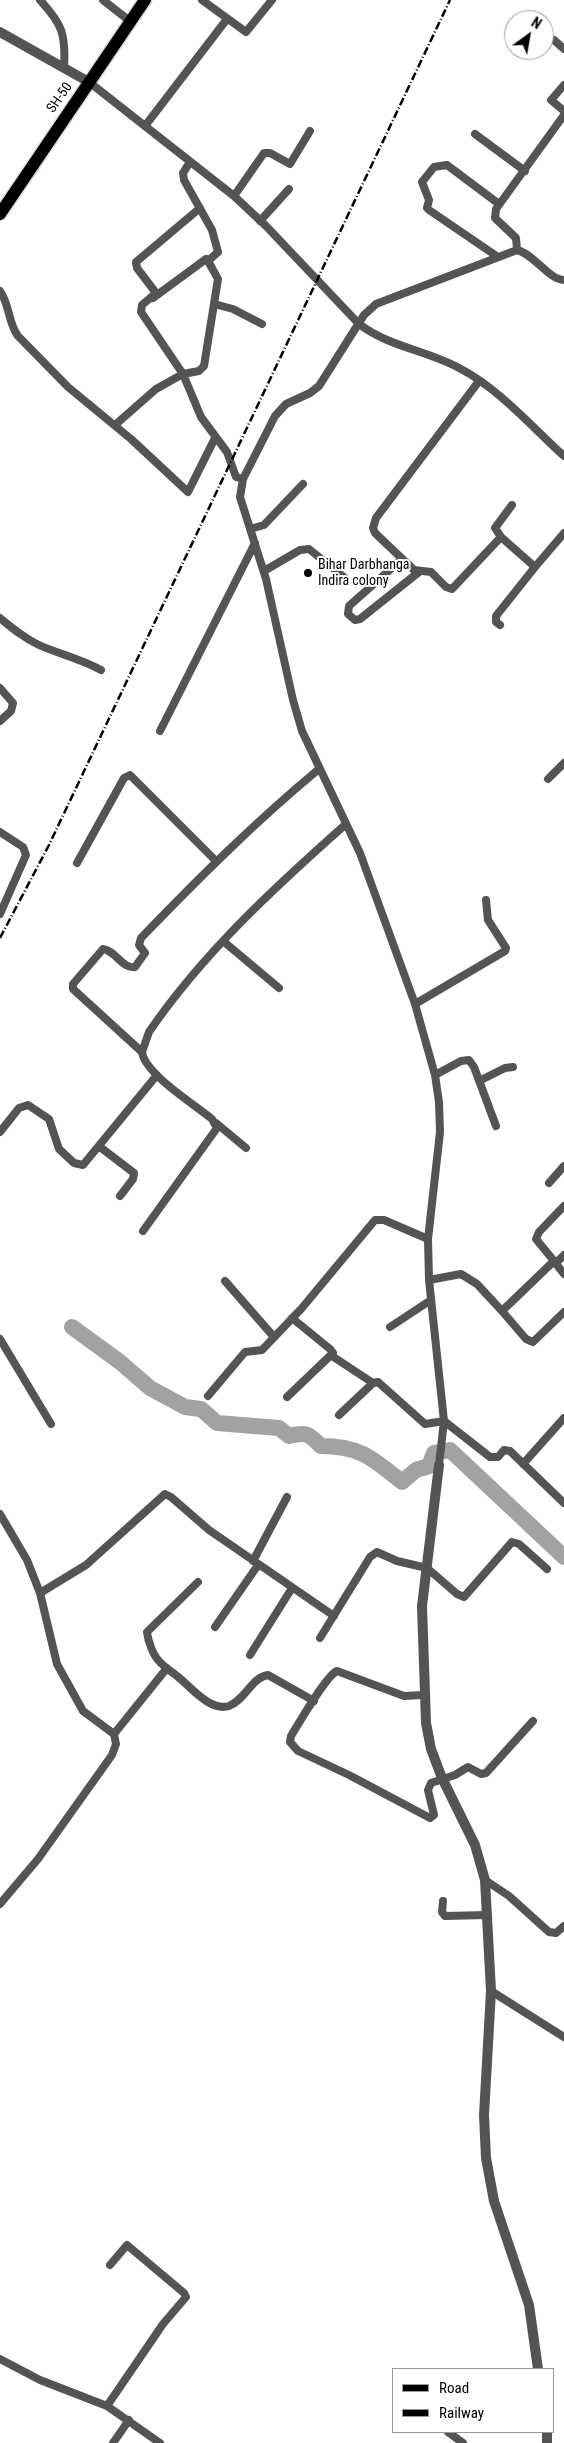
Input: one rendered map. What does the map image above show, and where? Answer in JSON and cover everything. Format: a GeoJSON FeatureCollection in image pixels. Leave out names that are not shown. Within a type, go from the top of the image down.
{"type":"FeatureCollection","features":[{"type":"Feature","properties":{"kind":"main road","name":"SH-50"},"geometry":{"type":"LineString","coordinates":[[0,214],[145,0]]}},
{"type":"Feature","properties":{"kind":"street"},"geometry":{"type":"LineString","coordinates":[[40,0],[63,31],[65,42],[64,67]]}},
{"type":"Feature","properties":{"kind":"street"},"geometry":{"type":"LineString","coordinates":[[103,0],[131,22]]}},
{"type":"Feature","properties":{"kind":"street"},"geometry":{"type":"LineString","coordinates":[[202,0],[246,32],[252,28],[272,0]]}},
{"type":"Feature","properties":{"kind":"street"},"geometry":{"type":"LineString","coordinates":[[146,126],[227,19]]}},
{"type":"Feature","properties":{"kind":"street"},"geometry":{"type":"LineString","coordinates":[[0,32],[89,82],[234,196],[359,324],[377,337],[443,360],[479,381],[564,456]]}},
{"type":"Feature","properties":{"kind":"street"},"geometry":{"type":"LineString","coordinates":[[554,40],[564,49]]}},
{"type":"Feature","properties":{"kind":"street"},"geometry":{"type":"LineString","coordinates":[[564,84],[551,100],[564,111]]}},
{"type":"Feature","properties":{"kind":"street"},"geometry":{"type":"LineString","coordinates":[[517,250],[516,238],[495,218],[499,204],[564,115]]}},
{"type":"Feature","properties":{"kind":"street"},"geometry":{"type":"LineString","coordinates":[[234,196],[264,153],[270,153],[290,164],[310,131]]}},
{"type":"Feature","properties":{"kind":"street"},"geometry":{"type":"LineString","coordinates":[[476,134],[524,171]]}},
{"type":"Feature","properties":{"kind":"street"},"geometry":{"type":"LineString","coordinates":[[115,425],[156,389],[183,374],[199,371],[204,366],[218,279],[208,261],[219,250],[212,230],[183,173],[190,162]]}},
{"type":"Feature","properties":{"kind":"street"},"geometry":{"type":"LineString","coordinates":[[498,257],[429,210],[422,182],[434,167],[447,166],[499,204]]}},
{"type":"Feature","properties":{"kind":"street"},"geometry":{"type":"LineString","coordinates":[[260,221],[289,189]]}},
{"type":"Feature","properties":{"kind":"street"},"geometry":{"type":"LineString","coordinates":[[152,298],[155,290],[137,268],[136,262],[200,208]]}},
{"type":"Feature","properties":{"kind":"street"},"geometry":{"type":"LineString","coordinates":[[538,2368],[529,2305],[494,2200],[486,2158],[484,2115],[491,1991],[485,1880],[475,1844],[442,1778],[431,1749],[423,1695],[422,1615],[436,1508],[444,1421],[429,1280],[428,1239],[440,1132],[439,1102],[435,1075],[415,1004],[360,853],[302,731],[293,700],[264,570],[240,497],[243,479],[280,408],[310,393],[318,386],[369,309],[382,301],[517,250],[528,254],[557,278],[564,280]]}},
{"type":"Feature","properties":{"kind":"street"},"geometry":{"type":"LineString","coordinates":[[206,259],[142,305],[141,312],[183,374],[201,417],[227,452],[236,477],[243,479]]}},
{"type":"Feature","properties":{"kind":"street"},"geometry":{"type":"LineString","coordinates":[[0,291],[18,336],[68,387],[115,425],[188,492],[215,438]]}},
{"type":"Feature","properties":{"kind":"street"},"geometry":{"type":"LineString","coordinates":[[214,304],[232,309],[262,324]]}},
{"type":"Feature","properties":{"kind":"street"},"geometry":{"type":"LineString","coordinates":[[418,572],[375,534],[373,524],[479,381]]}},
{"type":"Feature","properties":{"kind":"street"},"geometry":{"type":"LineString","coordinates":[[250,529],[264,525],[303,484]]}},
{"type":"Feature","properties":{"kind":"street"},"geometry":{"type":"LineString","coordinates":[[512,506],[495,528],[501,538],[535,567]]}},
{"type":"Feature","properties":{"kind":"street"},"geometry":{"type":"LineString","coordinates":[[500,625],[496,622],[496,616],[564,533]]}},
{"type":"Feature","properties":{"kind":"street"},"geometry":{"type":"LineString","coordinates":[[402,559],[349,606],[348,614],[356,620],[360,619],[418,572],[431,572],[446,587],[452,589],[501,538]]}},
{"type":"Feature","properties":{"kind":"street"},"geometry":{"type":"LineString","coordinates":[[160,731],[255,543]]}},
{"type":"Feature","properties":{"kind":"street"},"geometry":{"type":"LineString","coordinates":[[264,570],[300,550],[309,548],[345,578]]}},
{"type":"Feature","properties":{"kind":"street"},"geometry":{"type":"LineString","coordinates":[[0,618],[19,634],[38,645],[76,658],[101,670]]}},
{"type":"Feature","properties":{"kind":"street"},"geometry":{"type":"LineString","coordinates":[[0,688],[13,703],[11,711],[0,721]]}},
{"type":"Feature","properties":{"kind":"street"},"geometry":{"type":"LineString","coordinates":[[548,779],[564,763]]}},
{"type":"Feature","properties":{"kind":"street"},"geometry":{"type":"LineString","coordinates":[[246,1148],[157,1075],[145,1062],[142,1052],[75,992],[72,986],[103,949],[108,950],[127,966],[135,967],[145,953],[140,945],[141,938],[216,861],[271,809],[319,769]]}},
{"type":"Feature","properties":{"kind":"street"},"geometry":{"type":"LineString","coordinates":[[76,863],[124,778],[130,775],[216,861]]}},
{"type":"Feature","properties":{"kind":"street"},"geometry":{"type":"LineString","coordinates":[[142,1052],[149,1032],[157,1020],[223,941],[284,879],[346,824]]}},
{"type":"Feature","properties":{"kind":"street"},"geometry":{"type":"LineString","coordinates":[[0,832],[23,847],[26,855],[0,914]]}},
{"type":"Feature","properties":{"kind":"street"},"geometry":{"type":"LineString","coordinates":[[415,1004],[505,951],[506,948],[488,920],[486,900]]}},
{"type":"Feature","properties":{"kind":"street"},"geometry":{"type":"LineString","coordinates":[[223,941],[279,988]]}},
{"type":"Feature","properties":{"kind":"street"},"geometry":{"type":"LineString","coordinates":[[435,1075],[461,1061],[469,1060],[496,1126]]}},
{"type":"Feature","properties":{"kind":"street"},"geometry":{"type":"LineString","coordinates":[[479,1081],[505,1068],[513,1067]]}},
{"type":"Feature","properties":{"kind":"street"},"geometry":{"type":"LineString","coordinates":[[0,1132],[19,1108],[25,1104],[49,1119],[59,1149],[78,1165],[88,1162],[157,1075]]}},
{"type":"Feature","properties":{"kind":"street"},"geometry":{"type":"LineString","coordinates":[[143,1231],[215,1134],[216,1123]]}},
{"type":"Feature","properties":{"kind":"street"},"geometry":{"type":"LineString","coordinates":[[100,1147],[134,1173],[133,1179],[120,1196]]}},
{"type":"Feature","properties":{"kind":"street"},"geometry":{"type":"LineString","coordinates":[[549,1183],[564,1166]]}},
{"type":"Feature","properties":{"kind":"street"},"geometry":{"type":"LineString","coordinates":[[564,1206],[539,1232],[536,1239],[564,1274]]}},
{"type":"Feature","properties":{"kind":"street"},"geometry":{"type":"LineString","coordinates":[[208,1396],[245,1352],[259,1352],[274,1337],[375,1220],[384,1220],[428,1239]]}},
{"type":"Feature","properties":{"kind":"street"},"geometry":{"type":"LineString","coordinates":[[502,1311],[564,1255]]}},
{"type":"Feature","properties":{"kind":"street"},"geometry":{"type":"LineString","coordinates":[[429,1280],[461,1274],[477,1284],[526,1339],[533,1342],[564,1312]]}},
{"type":"Feature","properties":{"kind":"street"},"geometry":{"type":"LineString","coordinates":[[225,1281],[274,1337]]}},
{"type":"Feature","properties":{"kind":"street"},"geometry":{"type":"LineString","coordinates":[[390,1327],[431,1300]]}},
{"type":"Feature","properties":{"kind":"street"},"geometry":{"type":"LineString","coordinates":[[292,1318],[330,1349],[333,1354],[332,1356],[373,1383],[378,1382],[425,1424],[444,1421],[490,1457],[498,1457],[507,1450],[564,1503]]}},
{"type":"Feature","properties":{"kind":"street"},"geometry":{"type":"LineString","coordinates":[[0,1339],[50,1424]]}},
{"type":"Feature","properties":{"kind":"street"},"geometry":{"type":"LineString","coordinates":[[287,1397],[332,1356]]}},
{"type":"Feature","properties":{"kind":"street"},"geometry":{"type":"LineString","coordinates":[[339,1415],[373,1383]]}},
{"type":"Feature","properties":{"kind":"street"},"geometry":{"type":"LineString","coordinates":[[524,1464],[564,1418]]}},
{"type":"Feature","properties":{"kind":"street"},"geometry":{"type":"LineString","coordinates":[[40,1592],[86,1565],[165,1494],[171,1497],[194,1519],[334,1616]]}},
{"type":"Feature","properties":{"kind":"street"},"geometry":{"type":"LineString","coordinates":[[215,1627],[256,1563],[287,1497]]}},
{"type":"Feature","properties":{"kind":"street"},"geometry":{"type":"LineString","coordinates":[[0,1514],[27,1560],[40,1592],[57,1664],[74,1698],[92,1720],[114,1734],[116,1744],[112,1754],[38,1859],[0,1904]]}},
{"type":"Feature","properties":{"kind":"street"},"geometry":{"type":"LineString","coordinates":[[320,1638],[373,1554],[381,1553],[397,1561],[427,1568],[457,1594],[464,1597],[512,1542],[519,1544],[547,1569]]}},
{"type":"Feature","properties":{"kind":"street"},"geometry":{"type":"LineString","coordinates":[[198,1582],[147,1632],[155,1656],[204,1698],[220,1706],[228,1706],[237,1701],[260,1678],[268,1675],[314,1701]]}},
{"type":"Feature","properties":{"kind":"street"},"geometry":{"type":"LineString","coordinates":[[250,1655],[292,1588]]}},
{"type":"Feature","properties":{"kind":"street"},"geometry":{"type":"LineString","coordinates":[[114,1734],[167,1668]]}},
{"type":"Feature","properties":{"kind":"street"},"geometry":{"type":"LineString","coordinates":[[423,1695],[404,1696],[336,1671],[330,1676],[291,1736],[293,1746],[298,1751],[350,1775],[427,1818],[433,1817],[434,1812],[428,1787],[442,1778],[455,1776],[468,1767],[481,1774],[486,1773],[533,1721]]}},
{"type":"Feature","properties":{"kind":"street"},"geometry":{"type":"LineString","coordinates":[[485,1880],[509,1896],[549,1932],[556,1933],[564,1926]]}},
{"type":"Feature","properties":{"kind":"street"},"geometry":{"type":"LineString","coordinates":[[443,1901],[442,1912],[445,1916],[487,1915]]}},
{"type":"Feature","properties":{"kind":"street"},"geometry":{"type":"LineString","coordinates":[[491,1991],[564,2037]]}},
{"type":"Feature","properties":{"kind":"street"},"geometry":{"type":"LineString","coordinates":[[107,2406],[163,2324],[186,2297],[184,2293],[127,2244],[110,2265]]}},
{"type":"Feature","properties":{"kind":"street"},"geometry":{"type":"LineString","coordinates":[[0,2360],[40,2380],[107,2406],[160,2443]]}},
{"type":"Feature","properties":{"kind":"street"},"geometry":{"type":"LineString","coordinates":[[113,2443],[129,2420]]}},
{"type":"Feature","properties":{"kind":"street"},"geometry":{"type":"LineString","coordinates":[[449,2433],[463,2443]]}},
{"type":"Feature","properties":{"kind":"waterway"},"geometry":{"type":"LineString","coordinates":[[72,1327],[120,1362],[150,1388],[185,1407],[201,1409],[217,1423],[279,1428],[289,1436],[306,1435],[313,1438],[321,1446],[357,1451],[366,1455],[402,1482],[416,1470],[429,1466],[434,1453],[450,1450],[564,1557]]}},
{"type":"Feature","properties":{"kind":"railway"},"geometry":{"type":"LineString","coordinates":[[0,938],[49,845],[450,0]]}},
{"type":"Feature","properties":{"kind":"place","name":"Bihar Darbhanga Indira colony"},"geometry":{"type":"Point","coordinates":[308,573]}}]}
